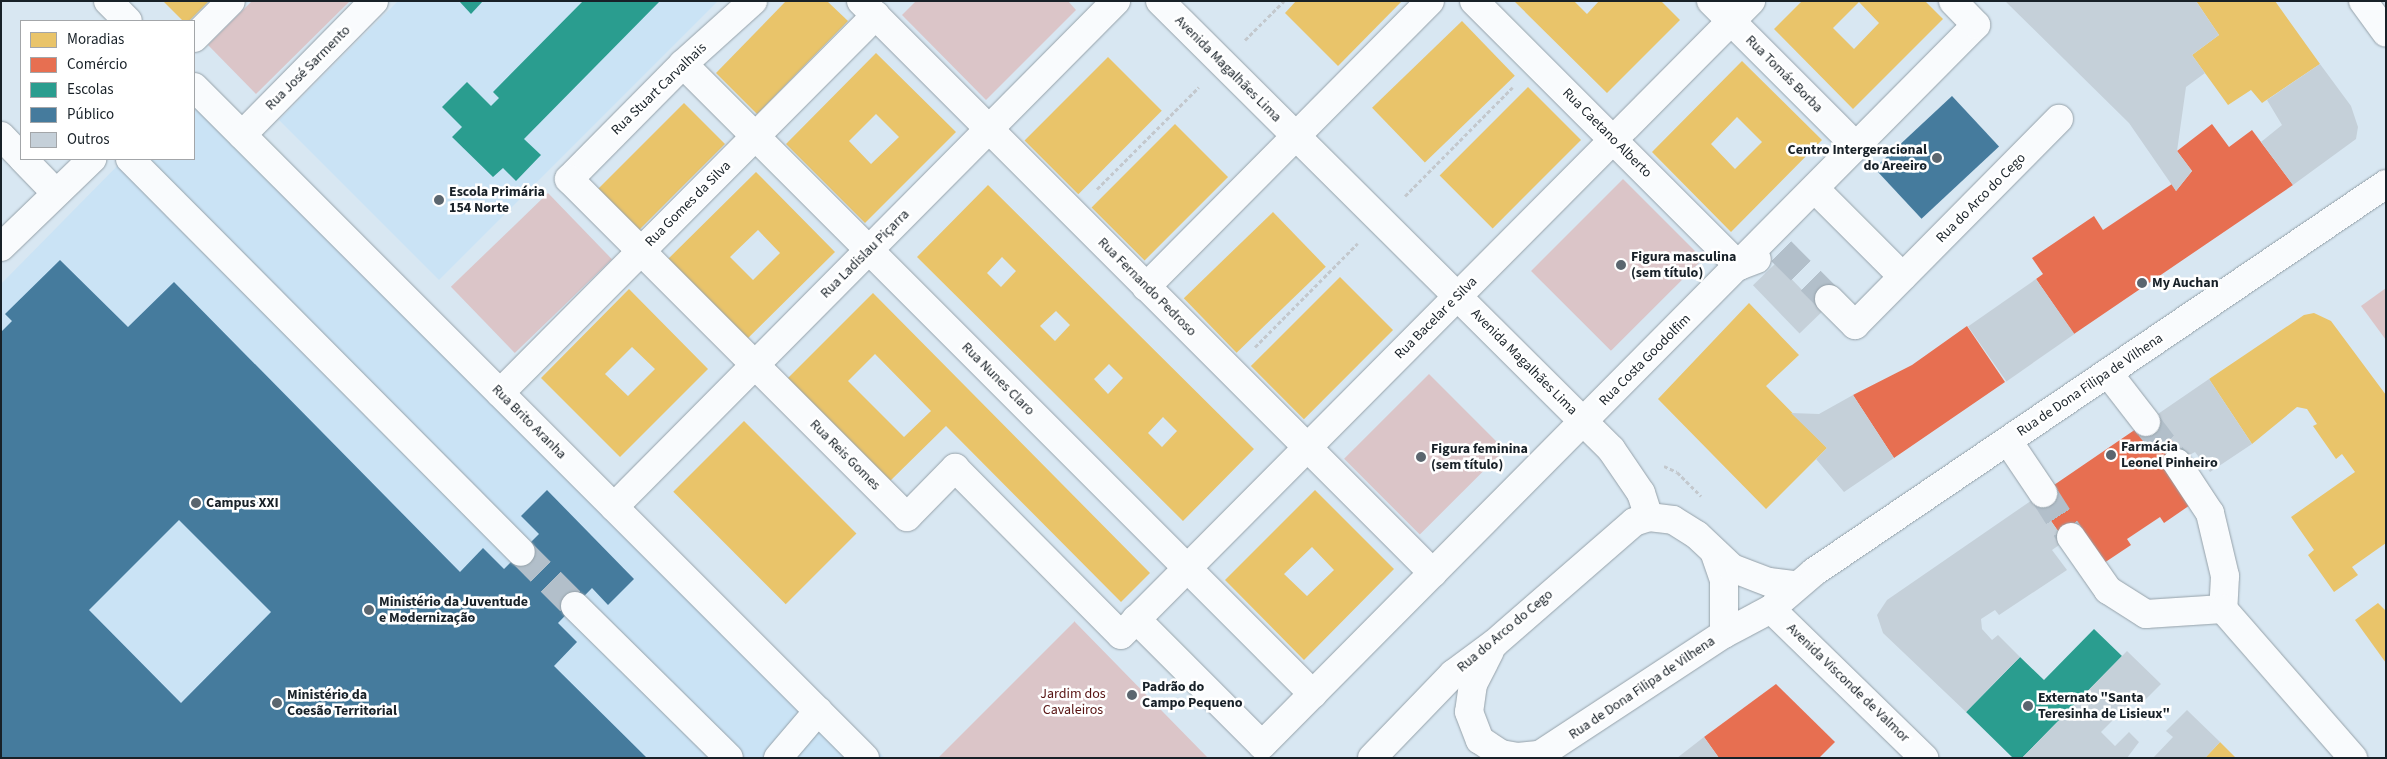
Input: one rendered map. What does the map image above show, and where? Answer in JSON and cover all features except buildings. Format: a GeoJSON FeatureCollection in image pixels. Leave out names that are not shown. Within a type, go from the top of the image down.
{"type":"FeatureCollection","features":[{"type":"Feature","properties":{"kind":"street"},"geometry":{"type":"LineString","coordinates":[[108,1],[127,20]]}},
{"type":"Feature","properties":{"kind":"street"},"geometry":{"type":"LineString","coordinates":[[195,37],[230,1]]}},
{"type":"Feature","properties":{"kind":"street","name":"Rua Stuart Carvalhais"},"geometry":{"type":"LineString","coordinates":[[569,179],[683,64],[753,1]]}},
{"type":"Feature","properties":{"kind":"street","name":"Rua Ladislau Piçarra"},"geometry":{"type":"LineString","coordinates":[[614,507],[1116,1]]}},
{"type":"Feature","properties":{"kind":"street","name":"Avenida Magalhães Lima"},"geometry":{"type":"LineString","coordinates":[[1160,1],[1584,422],[1630,473],[1641,493],[1649,517]]}},
{"type":"Feature","properties":{"kind":"street"},"geometry":{"type":"LineString","coordinates":[[1146,287],[1430,1]]}},
{"type":"Feature","properties":{"kind":"street","name":"Rua Caetano Alberto"},"geometry":{"type":"LineString","coordinates":[[1474,1],[1739,266]]}},
{"type":"Feature","properties":{"kind":"street","name":"Rua Tomás Borba"},"geometry":{"type":"LineString","coordinates":[[1711,1],[1857,147]]}},
{"type":"Feature","properties":{"kind":"street","name":"Rua Bacelar e Silva"},"geometry":{"type":"LineString","coordinates":[[1129,627],[1751,1]]}},
{"type":"Feature","properties":{"kind":"street","name":"Rua Costa Goodolfim"},"geometry":{"type":"LineString","coordinates":[[1129,627],[1262,745],[1976,25],[1953,1]]}},
{"type":"Feature","properties":{"kind":"street"},"geometry":{"type":"LineString","coordinates":[[2363,1],[2386,32]]}},
{"type":"Feature","properties":{"kind":"street","name":"Rua José Sarmento"},"geometry":{"type":"LineString","coordinates":[[242,135],[369,3]]}},
{"type":"Feature","properties":{"kind":"street","name":"Rua Fernando Pedroso"},"geometry":{"type":"LineString","coordinates":[[868,8],[1433,573]]}},
{"type":"Feature","properties":{"kind":"street","name":"Rua Gomes da Silva"},"geometry":{"type":"LineString","coordinates":[[500,393],[756,136],[868,8]]}},
{"type":"Feature","properties":{"kind":"street","name":"Rua Nunes Claro"},"geometry":{"type":"LineString","coordinates":[[683,64],[1314,694]]}},
{"type":"Feature","properties":{"kind":"street","name":"Rua Brito Aranha"},"geometry":{"type":"LineString","coordinates":[[195,88],[865,758]]}},
{"type":"Feature","properties":{"kind":"street","name":"Rua do Arco do Cego"},"geometry":{"type":"LineString","coordinates":[[1829,299],[1856,325],[2059,119]]}},
{"type":"Feature","properties":{"kind":"street"},"geometry":{"type":"LineString","coordinates":[[1,136],[20,156]]}},
{"type":"Feature","properties":{"kind":"street"},"geometry":{"type":"LineString","coordinates":[[24,160],[56,193]]}},
{"type":"Feature","properties":{"kind":"street"},"geometry":{"type":"LineString","coordinates":[[1,247],[91,160]]}},
{"type":"Feature","properties":{"kind":"street"},"geometry":{"type":"LineString","coordinates":[[131,160],[521,552]]}},
{"type":"Feature","properties":{"kind":"street","name":"Rua Reis Gomes"},"geometry":{"type":"LineString","coordinates":[[569,179],[907,517],[955,468],[1129,627]]}},
{"type":"Feature","properties":{"kind":"street","name":"Rua de Dona Filipa de Vilhena"},"geometry":{"type":"LineString","coordinates":[[1537,756],[1724,634],[1772,608],[1794,585],[2386,184]]}},
{"type":"Feature","properties":{"kind":"street"},"geometry":{"type":"LineString","coordinates":[[1815,189],[1903,276]]}},
{"type":"Feature","properties":{"kind":"street"},"geometry":{"type":"LineString","coordinates":[[1739,266],[1781,251]]}},
{"type":"Feature","properties":{"kind":"street"},"geometry":{"type":"LineString","coordinates":[[2108,373],[2146,422]]}},
{"type":"Feature","properties":{"kind":"street"},"geometry":{"type":"LineString","coordinates":[[2008,441],[2043,494]]}},
{"type":"Feature","properties":{"kind":"street"},"geometry":{"type":"LineString","coordinates":[[2177,464],[2210,513],[2225,576],[2223,609],[2353,758]]}},
{"type":"Feature","properties":{"kind":"street"},"geometry":{"type":"LineString","coordinates":[[1649,517],[1673,520],[1697,535],[1732,568],[1750,576],[1794,585]]}},
{"type":"Feature","properties":{"kind":"street","name":"Rua do Arco do Cego"},"geometry":{"type":"LineString","coordinates":[[1372,758],[1453,674],[1495,643],[1624,529],[1649,517]]}},
{"type":"Feature","properties":{"kind":"street"},"geometry":{"type":"LineString","coordinates":[[2070,537],[2108,590],[2146,614],[2223,609]]}},
{"type":"Feature","properties":{"kind":"street"},"geometry":{"type":"LineString","coordinates":[[1715,554],[1724,580],[1724,634]]}},
{"type":"Feature","properties":{"kind":"street"},"geometry":{"type":"LineString","coordinates":[[575,606],[729,758]]}},
{"type":"Feature","properties":{"kind":"street","name":"Avenida Visconde de Valmor"},"geometry":{"type":"LineString","coordinates":[[1772,608],[1924,758]]}},
{"type":"Feature","properties":{"kind":"street"},"geometry":{"type":"LineString","coordinates":[[1495,643],[1473,684],[1469,712],[1480,740],[1501,754],[1518,757],[1537,756]]}},
{"type":"Feature","properties":{"kind":"street"},"geometry":{"type":"LineString","coordinates":[[778,758],[818,711]]}},
{"type":"Feature","properties":{"kind":"path"},"geometry":{"type":"LineString","coordinates":[[1073,213],[1284,1]]}},
{"type":"Feature","properties":{"kind":"path"},"geometry":{"type":"LineString","coordinates":[[1231,371],[1537,64]]}},
{"type":"Feature","properties":{"kind":"shaded area","name":"Escola Primária 154 Norte"},"geometry":{"type":"Polygon","coordinates":[[[398,1],[718,1],[439,280],[279,120],[398,1]]]}},
{"type":"Feature","properties":{"kind":"shaded area"},"geometry":{"type":"Polygon","coordinates":[[[203,78],[885,758],[1,758],[1,284],[123,160],[195,160],[195,87],[203,78]]]}},
{"type":"Feature","properties":{"kind":"green space"},"geometry":{"type":"Polygon","coordinates":[[[252,1],[349,2],[256,94],[208,45],[252,1]]]}},
{"type":"Feature","properties":{"kind":"green space"},"geometry":{"type":"Polygon","coordinates":[[[916,1],[1068,1],[1076,10],[986,100],[902,15],[916,1]]]}},
{"type":"Feature","properties":{"kind":"green space"},"geometry":{"type":"Polygon","coordinates":[[[1623,179],[1703,259],[1611,351],[1531,271],[1623,179]]]}},
{"type":"Feature","properties":{"kind":"green space"},"geometry":{"type":"Polygon","coordinates":[[[548,193],[612,259],[515,353],[451,287],[548,193]]]}},
{"type":"Feature","properties":{"kind":"green space"},"geometry":{"type":"Polygon","coordinates":[[[2386,288],[2386,340],[2361,306],[2386,288]]]}},
{"type":"Feature","properties":{"kind":"green space"},"geometry":{"type":"Polygon","coordinates":[[[1429,374],[1505,450],[1420,535],[1344,459],[1429,374]]]}},
{"type":"Feature","properties":{"kind":"green space","name":"Jardim dos Cavaleiros"},"geometry":{"type":"Polygon","coordinates":[[[1074,622],[1208,758],[938,758],[1074,622]]]}},
{"type":"Feature","properties":{"kind":"tunnel"},"geometry":{"type":"LineString","coordinates":[[1781,251],[1829,299]]}},
{"type":"Feature","properties":{"kind":"tunnel"},"geometry":{"type":"LineString","coordinates":[[2146,422],[2177,463]]}},
{"type":"Feature","properties":{"kind":"tunnel"},"geometry":{"type":"LineString","coordinates":[[2043,493],[2071,537]]}},
{"type":"Feature","properties":{"kind":"tunnel"},"geometry":{"type":"LineString","coordinates":[[521,552],[575,606]]}},
{"type":"Feature","properties":{"kind":"place","name":"Centro Intergeracional do Areeiro"},"geometry":{"type":"Point","coordinates":[1937,158]}},
{"type":"Feature","properties":{"kind":"place","name":"Escola Primária 154 Norte"},"geometry":{"type":"Point","coordinates":[439,200]}},
{"type":"Feature","properties":{"kind":"place","name":"Figura masculina (sem título)"},"geometry":{"type":"Point","coordinates":[1621,265]}},
{"type":"Feature","properties":{"kind":"place","name":"My Auchan"},"geometry":{"type":"Point","coordinates":[2142,283]}},
{"type":"Feature","properties":{"kind":"place","name":"Farmácia Leonel Pinheiro"},"geometry":{"type":"Point","coordinates":[2111,455]}},
{"type":"Feature","properties":{"kind":"place","name":"Figura feminina (sem título)"},"geometry":{"type":"Point","coordinates":[1421,457]}},
{"type":"Feature","properties":{"kind":"place","name":"Campus XXI"},"geometry":{"type":"Point","coordinates":[196,503]}},
{"type":"Feature","properties":{"kind":"place","name":"Ministério da Juventude e Modernização"},"geometry":{"type":"Point","coordinates":[369,610]}},
{"type":"Feature","properties":{"kind":"place","name":"Padrão do Campo Pequeno"},"geometry":{"type":"Point","coordinates":[1132,695]}},
{"type":"Feature","properties":{"kind":"place","name":"Ministério da Coesão Territorial"},"geometry":{"type":"Point","coordinates":[277,703]}},
{"type":"Feature","properties":{"kind":"place","name":"Externato \"Santa Teresinha de Lisieux\""},"geometry":{"type":"Point","coordinates":[2028,706]}}]}
